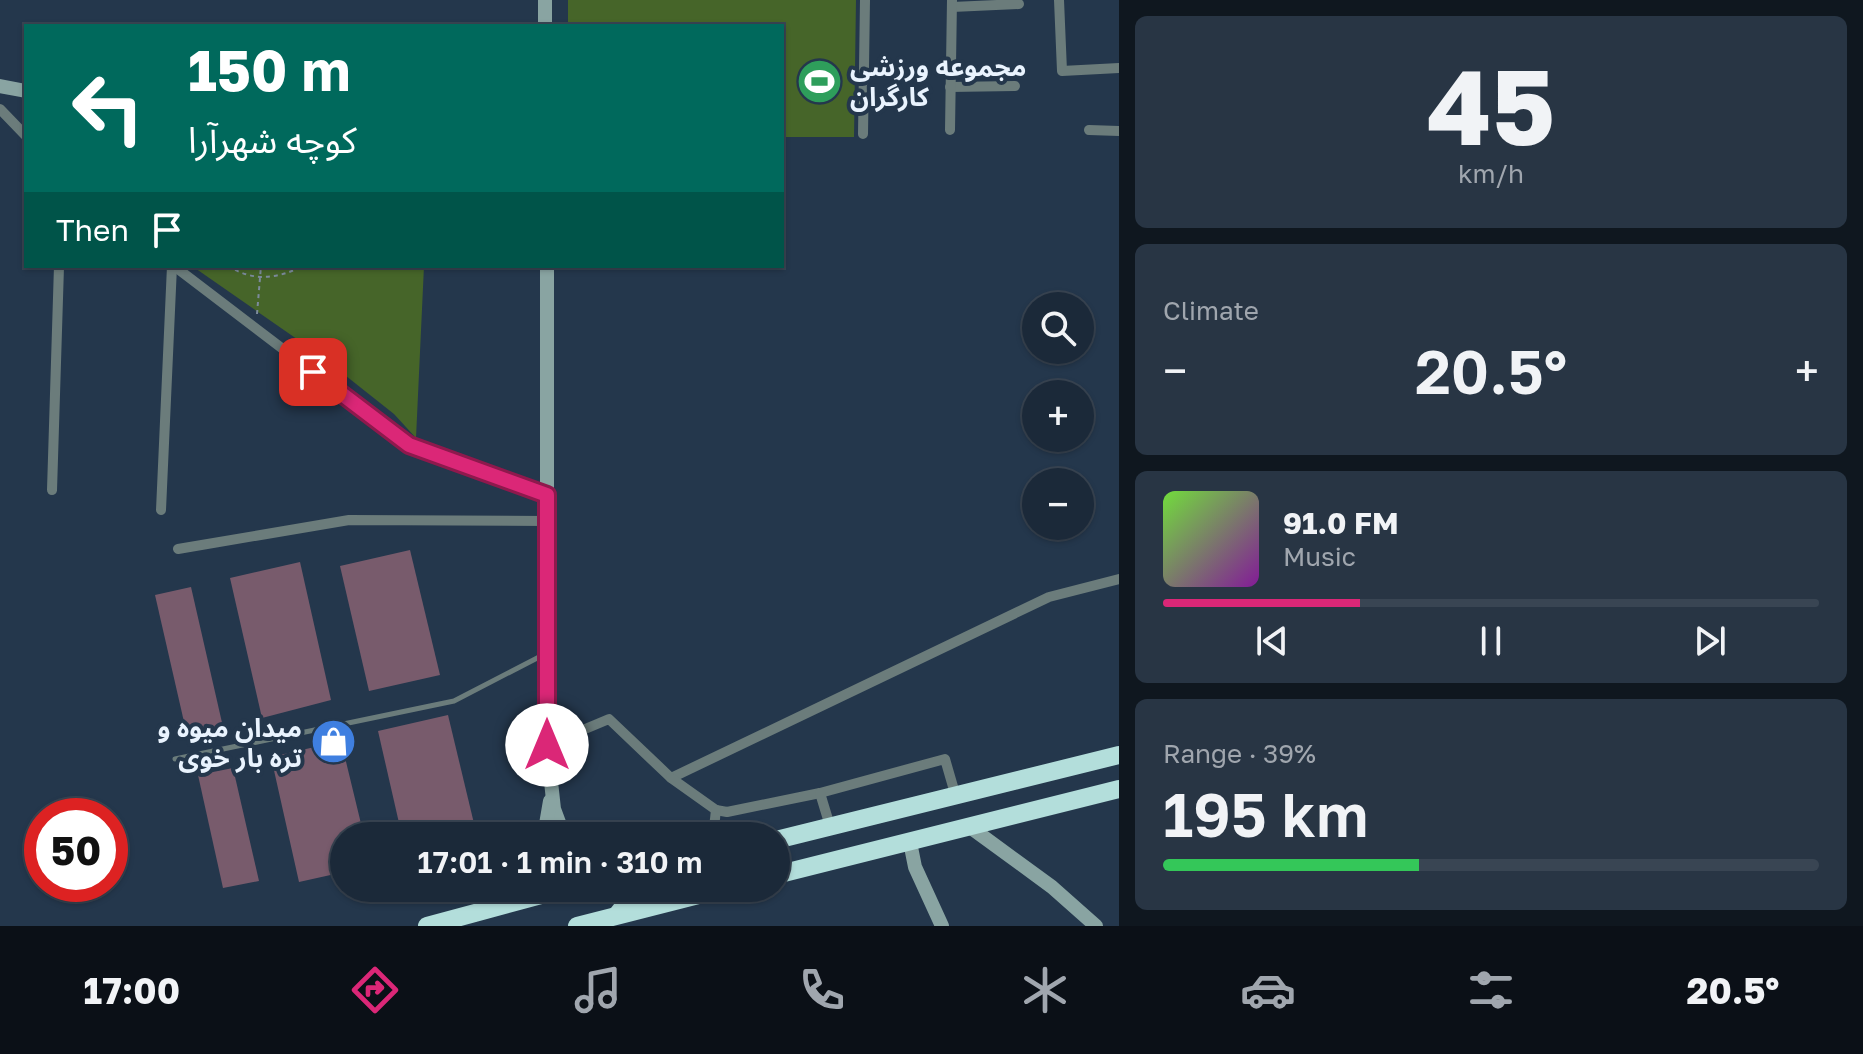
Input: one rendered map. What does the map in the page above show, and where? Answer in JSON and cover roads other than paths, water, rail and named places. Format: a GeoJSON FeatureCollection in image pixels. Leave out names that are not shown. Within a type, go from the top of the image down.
{"type":"FeatureCollection","features":[{"type":"Feature","properties":{"kind":"highway"},"geometry":{"type":"LineString","coordinates":[[790,836],[1119,755]]}},
{"type":"Feature","properties":{"kind":"highway"},"geometry":{"type":"LineString","coordinates":[[790,872],[1119,789]]}},
{"type":"Feature","properties":{"kind":"highway"},"geometry":{"type":"LineString","coordinates":[[476,926],[483,913],[506,902]]}},
{"type":"Feature","properties":{"kind":"highway"},"geometry":{"type":"LineString","coordinates":[[617,915],[627,902]]}},
{"type":"Feature","properties":{"kind":"highway"},"geometry":{"type":"LineString","coordinates":[[577,926],[669,902]]}},
{"type":"Feature","properties":{"kind":"highway"},"geometry":{"type":"LineString","coordinates":[[427,926],[495,907]]}},
{"type":"Feature","properties":{"kind":"main road"},"geometry":{"type":"LineString","coordinates":[[545,0],[545,24]]}},
{"type":"Feature","properties":{"kind":"main road"},"geometry":{"type":"LineString","coordinates":[[0,86],[24,91]]}},
{"type":"Feature","properties":{"kind":"main road"},"geometry":{"type":"LineString","coordinates":[[547,268],[547,745],[552,793],[560,822]]}},
{"type":"Feature","properties":{"kind":"main road"},"geometry":{"type":"LineString","coordinates":[[547,822],[552,793]]}},
{"type":"Feature","properties":{"kind":"main road"},"geometry":{"type":"LineString","coordinates":[[970,827],[1052,887],[1096,926]]}},
{"type":"Feature","properties":{"kind":"main road"},"geometry":{"type":"LineString","coordinates":[[910,842],[915,867],[942,926]]}},
{"type":"Feature","properties":{"kind":"street"},"geometry":{"type":"LineString","coordinates":[[863,134],[865,0]]}},
{"type":"Feature","properties":{"kind":"street"},"geometry":{"type":"LineString","coordinates":[[1059,0],[1062,71],[1119,68]]}},
{"type":"Feature","properties":{"kind":"street"},"geometry":{"type":"LineString","coordinates":[[950,130],[952,4],[1019,4]]}},
{"type":"Feature","properties":{"kind":"street"},"geometry":{"type":"LineString","coordinates":[[950,87],[1015,86]]}},
{"type":"Feature","properties":{"kind":"street"},"geometry":{"type":"LineString","coordinates":[[0,109],[24,134]]}},
{"type":"Feature","properties":{"kind":"street"},"geometry":{"type":"LineString","coordinates":[[1089,130],[1119,131]]}},
{"type":"Feature","properties":{"kind":"street"},"geometry":{"type":"LineString","coordinates":[[52,490],[59,268]]}},
{"type":"Feature","properties":{"kind":"street"},"geometry":{"type":"LineString","coordinates":[[161,510],[173,268]]}},
{"type":"Feature","properties":{"kind":"street"},"geometry":{"type":"LineString","coordinates":[[176,268],[409,445],[547,495]]}},
{"type":"Feature","properties":{"kind":"street"},"geometry":{"type":"LineString","coordinates":[[178,549],[349,520],[547,521]]}},
{"type":"Feature","properties":{"kind":"street"},"geometry":{"type":"LineString","coordinates":[[671,778],[1049,597],[1119,579]]}},
{"type":"Feature","properties":{"kind":"street"},"geometry":{"type":"LineString","coordinates":[[547,745],[609,719],[671,778],[716,810],[752,808],[820,793],[945,759],[956,797]]}},
{"type":"Feature","properties":{"kind":"street"},"geometry":{"type":"LineString","coordinates":[[820,793],[830,826]]}},
{"type":"Feature","properties":{"kind":"street"},"geometry":{"type":"LineString","coordinates":[[715,822],[716,810]]}},
{"type":"Feature","properties":{"kind":"lane"},"geometry":{"type":"LineString","coordinates":[[175,759],[454,701],[547,653]]}},
{"type":"Feature","properties":{"kind":"place","name":"مجموعه ورزشی کارگران"},"geometry":{"type":"Point","coordinates":[819,81]}},
{"type":"Feature","properties":{"kind":"place","name":"میدان میوه و تره بار خوی"},"geometry":{"type":"Point","coordinates":[333,742]}}]}
